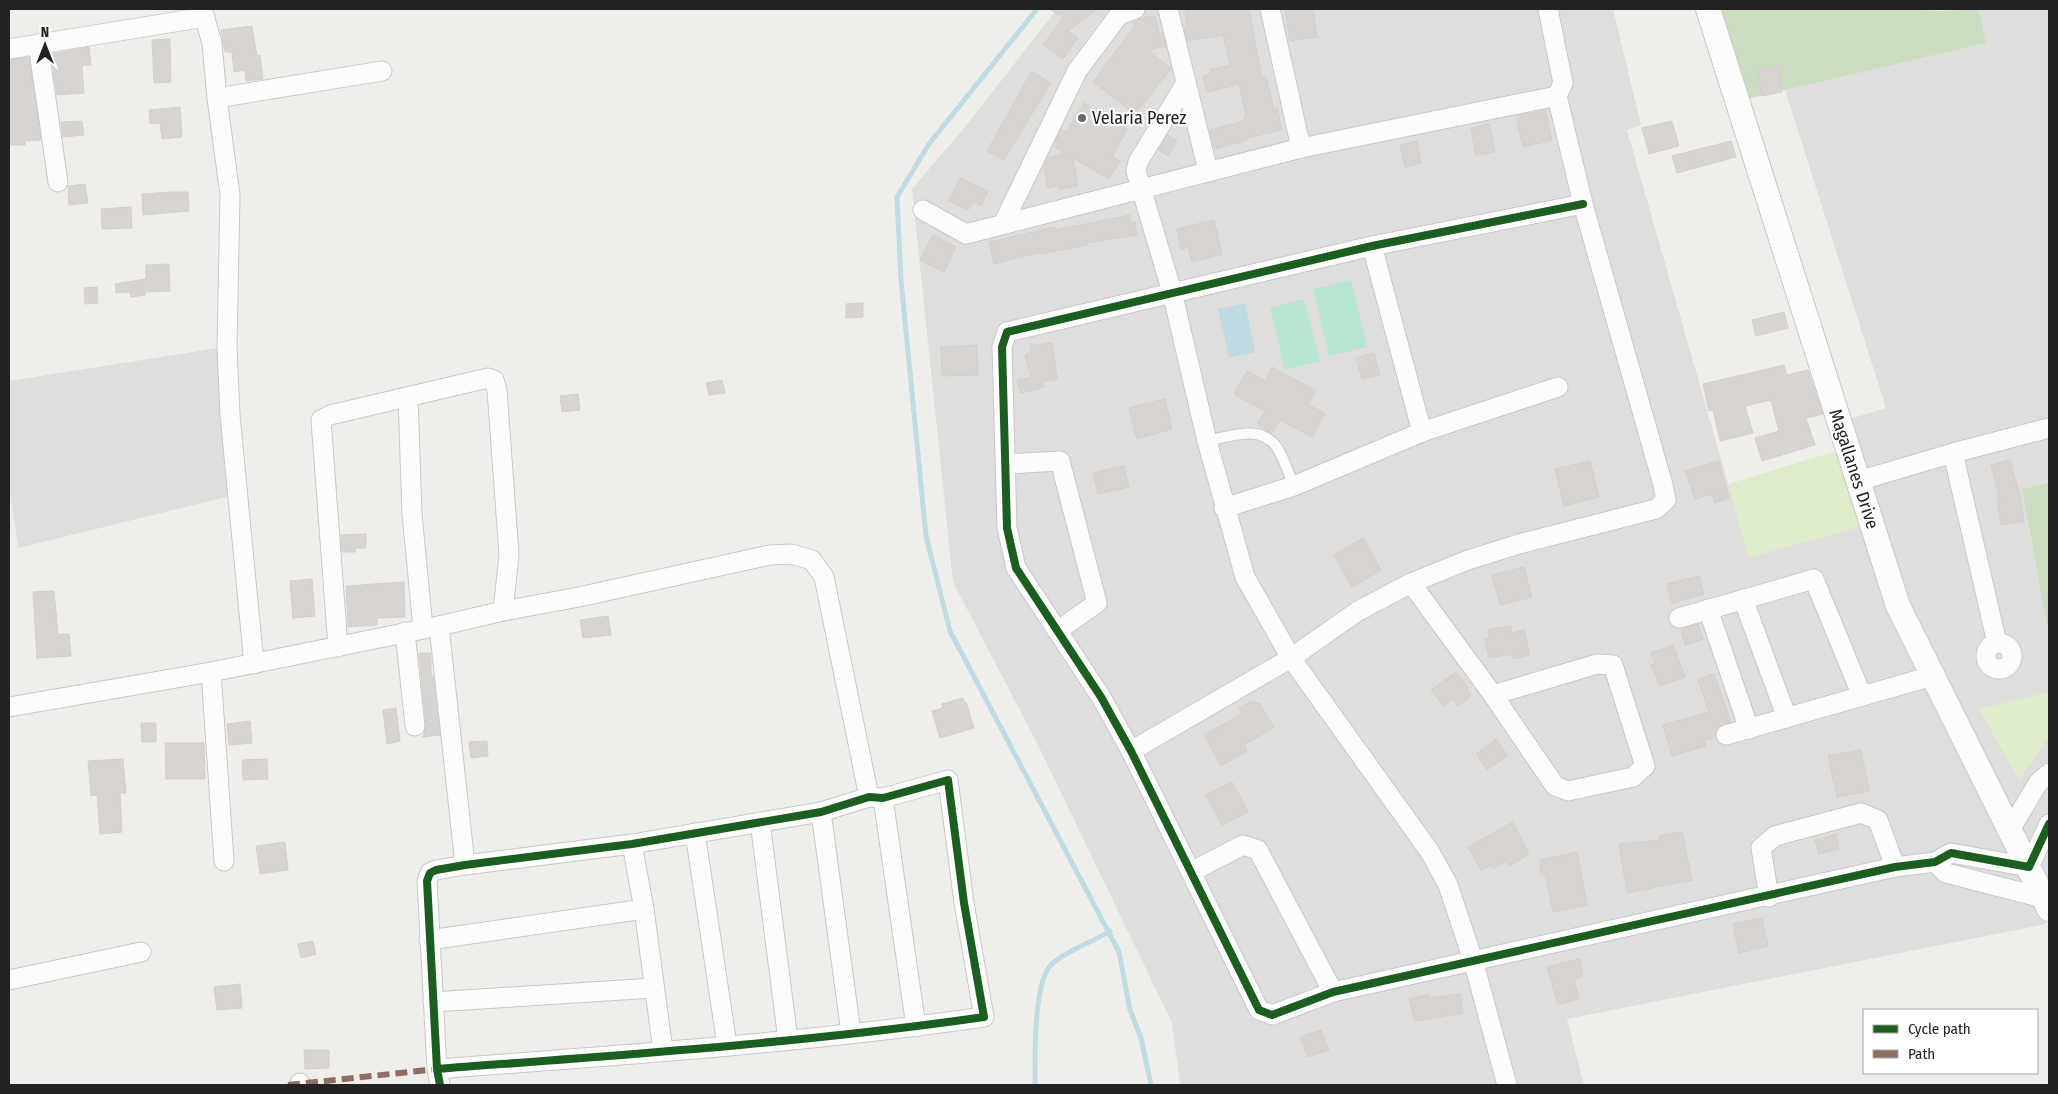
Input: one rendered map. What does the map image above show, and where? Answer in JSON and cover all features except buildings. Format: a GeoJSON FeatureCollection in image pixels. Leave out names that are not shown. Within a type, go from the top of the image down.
{"type":"FeatureCollection","features":[{"type":"Feature","properties":{"kind":"street"},"geometry":{"type":"LineString","coordinates":[[1003,224],[1077,71],[1119,15],[1135,9]]}},
{"type":"Feature","properties":{"kind":"street"},"geometry":{"type":"LineString","coordinates":[[1168,9],[1208,171]]}},
{"type":"Feature","properties":{"kind":"street"},"geometry":{"type":"LineString","coordinates":[[1270,9],[1301,148]]}},
{"type":"Feature","properties":{"kind":"street"},"geometry":{"type":"LineString","coordinates":[[1131,751],[1291,658],[1358,610],[1411,583],[1468,560],[1519,544],[1656,509],[1666,500],[1583,204],[1557,96],[1564,83],[1548,9]]}},
{"type":"Feature","properties":{"kind":"street","name":"Magallanes Drive"},"geometry":{"type":"LineString","coordinates":[[1708,9],[1898,606],[2046,903]]}},
{"type":"Feature","properties":{"kind":"street"},"geometry":{"type":"LineString","coordinates":[[9,49],[203,13],[212,43],[217,98],[230,195],[227,346],[230,414],[254,664]]}},
{"type":"Feature","properties":{"kind":"street"},"geometry":{"type":"LineString","coordinates":[[38,44],[58,182]]}},
{"type":"Feature","properties":{"kind":"street"},"geometry":{"type":"LineString","coordinates":[[217,98],[382,71]]}},
{"type":"Feature","properties":{"kind":"street"},"geometry":{"type":"LineString","coordinates":[[1186,83],[1138,162],[1136,171],[1172,292],[1206,441],[1245,577],[1291,658],[1430,852],[1448,885],[1473,960],[1507,1085]]}},
{"type":"Feature","properties":{"kind":"street"},"geometry":{"type":"LineString","coordinates":[[923,210],[966,234],[1301,148],[1557,96]]}},
{"type":"Feature","properties":{"kind":"street"},"geometry":{"type":"LineString","coordinates":[[1583,204],[1372,246],[1006,332],[1002,346],[1007,528],[1016,568],[1101,697],[1131,751],[1259,1010],[1272,1015],[1333,992],[1769,897],[1895,867],[1935,862],[1951,853],[2029,867],[2049,824]]}},
{"type":"Feature","properties":{"kind":"street"},"geometry":{"type":"LineString","coordinates":[[1372,246],[1422,432]]}},
{"type":"Feature","properties":{"kind":"street"},"geometry":{"type":"LineString","coordinates":[[338,647],[321,420],[330,415],[488,378],[494,380],[509,555],[503,611]]}},
{"type":"Feature","properties":{"kind":"street"},"geometry":{"type":"LineString","coordinates":[[1224,508],[1294,486],[1422,432],[1558,387]]}},
{"type":"Feature","properties":{"kind":"street"},"geometry":{"type":"LineString","coordinates":[[408,397],[412,514],[422,629],[465,865]]}},
{"type":"Feature","properties":{"kind":"street"},"geometry":{"type":"LineString","coordinates":[[1858,481],[1953,453],[2049,428]]}},
{"type":"Feature","properties":{"kind":"street"},"geometry":{"type":"LineString","coordinates":[[1953,453],[1997,643]]}},
{"type":"Feature","properties":{"kind":"street"},"geometry":{"type":"LineString","coordinates":[[1006,464],[1060,460],[1097,603],[1057,631]]}},
{"type":"Feature","properties":{"kind":"street"},"geometry":{"type":"LineString","coordinates":[[9,707],[254,664],[503,611],[579,597],[770,555],[791,554],[812,560],[824,577],[876,797],[916,1027]]}},
{"type":"Feature","properties":{"kind":"street"},"geometry":{"type":"LineString","coordinates":[[1679,618],[1814,579],[1862,696]]}},
{"type":"Feature","properties":{"kind":"street"},"geometry":{"type":"LineString","coordinates":[[1411,583],[1493,695],[1555,786],[1568,792],[1633,777],[1645,766],[1613,665],[1597,664],[1493,695]]}},
{"type":"Feature","properties":{"kind":"street"},"geometry":{"type":"LineString","coordinates":[[1742,599],[1787,718]]}},
{"type":"Feature","properties":{"kind":"street"},"geometry":{"type":"LineString","coordinates":[[1708,609],[1748,729]]}},
{"type":"Feature","properties":{"kind":"street"},"geometry":{"type":"LineString","coordinates":[[415,726],[422,629]]}},
{"type":"Feature","properties":{"kind":"street"},"geometry":{"type":"LineString","coordinates":[[211,672],[224,861]]}},
{"type":"Feature","properties":{"kind":"street"},"geometry":{"type":"LineString","coordinates":[[1726,735],[1932,676]]}},
{"type":"Feature","properties":{"kind":"street"},"geometry":{"type":"LineString","coordinates":[[2010,830],[2038,783],[2049,774]]}},
{"type":"Feature","properties":{"kind":"street"},"geometry":{"type":"LineString","coordinates":[[948,780],[964,903],[984,1017],[916,1027],[663,1051],[439,1077],[429,940],[427,881],[430,873],[436,870],[465,865],[632,844],[822,812],[948,780]]}},
{"type":"Feature","properties":{"kind":"street"},"geometry":{"type":"LineString","coordinates":[[822,812],[851,1033]]}},
{"type":"Feature","properties":{"kind":"street"},"geometry":{"type":"LineString","coordinates":[[1769,897],[1761,848],[1775,836],[1861,813],[1878,820],[1895,867]]}},
{"type":"Feature","properties":{"kind":"street"},"geometry":{"type":"LineString","coordinates":[[760,822],[788,1040]]}},
{"type":"Feature","properties":{"kind":"street"},"geometry":{"type":"LineString","coordinates":[[695,833],[727,1045]]}},
{"type":"Feature","properties":{"kind":"street"},"geometry":{"type":"LineString","coordinates":[[632,844],[644,909],[663,1051]]}},
{"type":"Feature","properties":{"kind":"street"},"geometry":{"type":"LineString","coordinates":[[1191,872],[1243,845],[1258,850],[1333,992]]}},
{"type":"Feature","properties":{"kind":"street"},"geometry":{"type":"LineString","coordinates":[[1935,862],[1946,874],[2046,903]]}},
{"type":"Feature","properties":{"kind":"street"},"geometry":{"type":"LineString","coordinates":[[429,940],[644,909]]}},
{"type":"Feature","properties":{"kind":"street"},"geometry":{"type":"LineString","coordinates":[[9,980],[141,952]]}},
{"type":"Feature","properties":{"kind":"street"},"geometry":{"type":"LineString","coordinates":[[433,1002],[654,988]]}},
{"type":"Feature","properties":{"kind":"lane"},"geometry":{"type":"LineString","coordinates":[[1206,441],[1253,433],[1267,437],[1276,447],[1294,486]]}},
{"type":"Feature","properties":{"kind":"shaded area"},"geometry":{"type":"Polygon","coordinates":[[[1057,9],[1613,9],[1641,125],[1627,130],[1749,557],[1861,526],[1942,716],[2046,924],[1567,1019],[1584,1085],[1180,1085],[1172,1023],[1038,745],[953,582],[912,189],[965,127],[1057,9]]]}},
{"type":"Feature","properties":{"kind":"shaded area"},"geometry":{"type":"Polygon","coordinates":[[[1978,9],[2049,9],[2049,482],[2022,489],[2049,637],[2049,881],[1907,601],[1843,421],[1886,408],[1785,90],[1985,43],[1978,9]]]}},
{"type":"Feature","properties":{"kind":"shaded area"},"geometry":{"type":"Polygon","coordinates":[[[224,347],[235,495],[18,548],[9,483],[9,381],[224,347]]]}},
{"type":"Feature","properties":{"kind":"green space"},"geometry":{"type":"Polygon","coordinates":[[[1719,9],[1909,9],[1938,11],[1978,9],[1986,43],[1747,99],[1719,9]]]}},
{"type":"Feature","properties":{"kind":"green space"},"geometry":{"type":"Polygon","coordinates":[[[1351,280],[1367,347],[1329,356],[1313,289],[1351,280]]]}},
{"type":"Feature","properties":{"kind":"green space"},"geometry":{"type":"Polygon","coordinates":[[[1304,299],[1320,361],[1285,370],[1270,308],[1304,299]]]}},
{"type":"Feature","properties":{"kind":"green space"},"geometry":{"type":"Polygon","coordinates":[[[1837,451],[1861,526],[1749,557],[1728,484],[1837,451]]]}},
{"type":"Feature","properties":{"kind":"green space"},"geometry":{"type":"Polygon","coordinates":[[[2049,482],[2049,637],[2022,489],[2049,482]]]}},
{"type":"Feature","properties":{"kind":"green space"},"geometry":{"type":"Polygon","coordinates":[[[2049,692],[2049,737],[2019,780],[1979,709],[2049,692]]]}},
{"type":"Feature","properties":{"kind":"water"},"geometry":{"type":"Polygon","coordinates":[[[1245,303],[1255,352],[1229,358],[1218,309],[1245,303]]]}},
{"type":"Feature","properties":{"kind":"waterway"},"geometry":{"type":"LineString","coordinates":[[1037,9],[929,144],[897,197],[901,280],[926,536],[950,631],[1119,952],[1130,1010],[1141,1038],[1151,1085]]}},
{"type":"Feature","properties":{"kind":"waterway"},"geometry":{"type":"LineString","coordinates":[[1035,1085],[1036,1021],[1041,986],[1046,973],[1052,964],[1066,954],[1110,931]]}},
{"type":"Feature","properties":{"kind":"marked path"},"geometry":{"type":"LineString","coordinates":[[288,1085],[437,1069]]}},
{"type":"Feature","properties":{"kind":"cycle path"},"geometry":{"type":"LineString","coordinates":[[1583,204],[1372,246],[1007,332],[1002,347],[1007,528],[1016,568],[1101,697],[1131,751],[1259,1010],[1272,1015],[1333,992],[1895,867],[1935,862],[1951,853],[2029,867],[2049,824]]}},
{"type":"Feature","properties":{"kind":"cycle path"},"geometry":{"type":"LineString","coordinates":[[437,1069],[780,1041],[984,1017],[964,903],[948,780],[883,798],[869,797],[821,812],[632,844],[465,865],[436,870],[430,873],[427,881],[437,1069],[440,1085]]}},
{"type":"Feature","properties":{"kind":"place","name":"Velaria Perez"},"geometry":{"type":"Point","coordinates":[1082,118]}}]}
